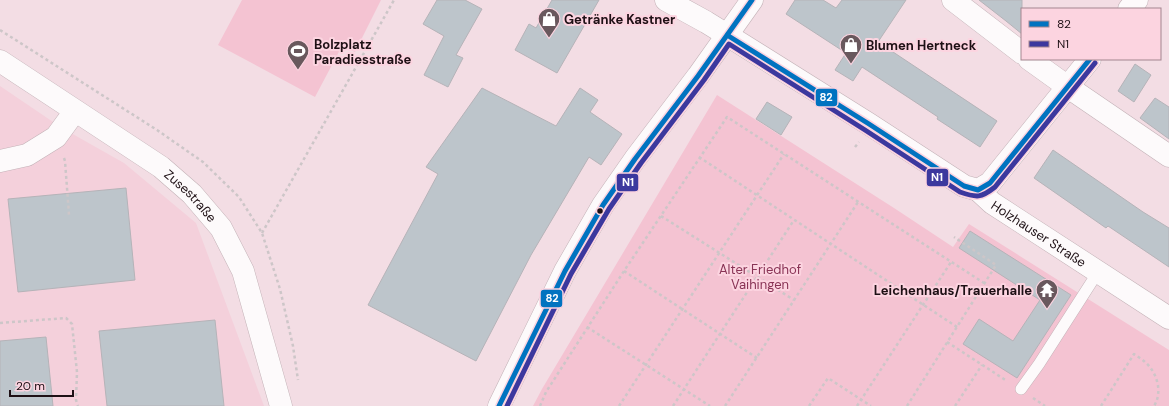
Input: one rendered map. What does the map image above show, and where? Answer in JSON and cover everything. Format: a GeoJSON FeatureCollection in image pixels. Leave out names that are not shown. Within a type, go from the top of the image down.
{"type":"FeatureCollection","features":[{"type":"Feature","properties":{"kind":"street","name":"Holzhauser Straße"},"geometry":{"type":"LineString","coordinates":[[666,0],[727,35],[869,124],[964,186],[978,190],[992,203],[1169,318]]}},
{"type":"Feature","properties":{"kind":"street"},"geometry":{"type":"LineString","coordinates":[[499,406],[565,271],[603,205],[752,0]]}},
{"type":"Feature","properties":{"kind":"street"},"geometry":{"type":"LineString","coordinates":[[953,0],[1021,52]]}},
{"type":"Feature","properties":{"kind":"street"},"geometry":{"type":"LineString","coordinates":[[1130,8],[1136,0]]}},
{"type":"Feature","properties":{"kind":"street"},"geometry":{"type":"LineString","coordinates":[[1031,60],[1169,156]]}},
{"type":"Feature","properties":{"kind":"street"},"geometry":{"type":"LineString","coordinates":[[978,190],[990,183],[1089,60]]}},
{"type":"Feature","properties":{"kind":"street","name":"Zusestraße"},"geometry":{"type":"LineString","coordinates":[[0,61],[162,167],[192,194],[221,228],[243,271],[281,406]]}},
{"type":"Feature","properties":{"kind":"street"},"geometry":{"type":"LineString","coordinates":[[0,161],[27,155],[56,138],[75,111]]}},
{"type":"Feature","properties":{"kind":"lane"},"geometry":{"type":"LineString","coordinates":[[1021,389],[1040,364],[1098,272]]}},
{"type":"Feature","properties":{"kind":"path"},"geometry":{"type":"LineString","coordinates":[[262,234],[394,0]]}},
{"type":"Feature","properties":{"kind":"path"},"geometry":{"type":"LineString","coordinates":[[0,30],[157,130],[203,162],[238,197],[262,234],[280,289],[293,346],[298,384]]}},
{"type":"Feature","properties":{"kind":"path"},"geometry":{"type":"LineString","coordinates":[[545,406],[541,405],[546,392],[587,327],[727,117],[984,283]]}},
{"type":"Feature","properties":{"kind":"path"},"geometry":{"type":"LineString","coordinates":[[56,138],[65,161],[69,215]]}},
{"type":"Feature","properties":{"kind":"path"},"geometry":{"type":"LineString","coordinates":[[619,406],[784,154]]}},
{"type":"Feature","properties":{"kind":"path"},"geometry":{"type":"LineString","coordinates":[[699,158],[957,327]]}},
{"type":"Feature","properties":{"kind":"path"},"geometry":{"type":"LineString","coordinates":[[725,406],[858,202]]}},
{"type":"Feature","properties":{"kind":"path"},"geometry":{"type":"LineString","coordinates":[[661,216],[794,300]]}},
{"type":"Feature","properties":{"kind":"path"},"geometry":{"type":"LineString","coordinates":[[673,406],[794,220]]}},
{"type":"Feature","properties":{"kind":"path"},"geometry":{"type":"LineString","coordinates":[[907,406],[996,265],[954,237]]}},
{"type":"Feature","properties":{"kind":"path"},"geometry":{"type":"LineString","coordinates":[[857,406],[951,262]]}},
{"type":"Feature","properties":{"kind":"path"},"geometry":{"type":"LineString","coordinates":[[624,271],[756,358]]}},
{"type":"Feature","properties":{"kind":"path"},"geometry":{"type":"LineString","coordinates":[[0,323],[66,318],[72,324],[77,372],[76,400],[78,406]]}},
{"type":"Feature","properties":{"kind":"path"},"geometry":{"type":"LineString","coordinates":[[587,327],[710,406]]}},
{"type":"Feature","properties":{"kind":"path"},"geometry":{"type":"LineString","coordinates":[[947,342],[1045,406]]}},
{"type":"Feature","properties":{"kind":"path"},"geometry":{"type":"LineString","coordinates":[[1101,406],[1134,354],[1145,362],[1157,379],[1159,391],[1157,402],[1154,406]]}},
{"type":"Feature","properties":{"kind":"path"},"geometry":{"type":"LineString","coordinates":[[955,406],[982,365]]}},
{"type":"Feature","properties":{"kind":"path"},"geometry":{"type":"LineString","coordinates":[[809,406],[828,378],[871,406]]}},
{"type":"Feature","properties":{"kind":"shaded area"},"geometry":{"type":"Polygon","coordinates":[[[0,86],[62,128],[124,163],[196,223],[264,406],[0,406],[0,86]]]}},
{"type":"Feature","properties":{"kind":"green space","name":"Bolzplatz Paradiesstraße"},"geometry":{"type":"Polygon","coordinates":[[[242,0],[381,0],[355,52],[342,46],[315,97],[218,45],[242,0]]]}},
{"type":"Feature","properties":{"kind":"green space","name":"Alter Friedhof Vaihingen"},"geometry":{"type":"Polygon","coordinates":[[[717,95],[953,247],[969,224],[1169,350],[1169,406],[533,406],[717,95]]]}},
{"type":"Feature","properties":{"kind":"building"},"geometry":{"type":"Polygon","coordinates":[[[437,0],[465,0],[482,9],[456,55],[463,58],[448,87],[424,75],[444,36],[423,24],[437,0]]]}},
{"type":"Feature","properties":{"kind":"building","name":"Getränke Kastner"},"geometry":{"type":"Polygon","coordinates":[[[552,0],[599,0],[557,73],[515,50],[529,24],[536,28],[552,0]]]}},
{"type":"Feature","properties":{"kind":"building"},"geometry":{"type":"Polygon","coordinates":[[[795,0],[823,0],[836,8],[842,0],[906,0],[878,42],[997,121],[980,147],[937,119],[938,117],[862,67],[853,81],[835,70],[846,53],[786,14],[795,0]]]}},
{"type":"Feature","properties":{"kind":"building"},"geometry":{"type":"Polygon","coordinates":[[[979,0],[1022,0],[1021,33],[979,0]]]}},
{"type":"Feature","properties":{"kind":"building"},"geometry":{"type":"Polygon","coordinates":[[[1135,64],[1151,75],[1134,102],[1118,91],[1135,64]]]}},
{"type":"Feature","properties":{"kind":"building"},"geometry":{"type":"Polygon","coordinates":[[[482,88],[556,126],[580,88],[598,100],[590,112],[622,134],[601,165],[589,157],[531,255],[476,361],[368,305],[438,174],[426,167],[482,88]]]}},
{"type":"Feature","properties":{"kind":"building"},"geometry":{"type":"Polygon","coordinates":[[[1155,98],[1169,107],[1169,139],[1140,118],[1155,98]]]}},
{"type":"Feature","properties":{"kind":"building"},"geometry":{"type":"Polygon","coordinates":[[[767,102],[792,117],[781,135],[756,119],[767,102]]]}},
{"type":"Feature","properties":{"kind":"building"},"geometry":{"type":"Polygon","coordinates":[[[1053,150],[1143,212],[1169,228],[1169,267],[1108,226],[1106,228],[1034,178],[1053,150]]]}},
{"type":"Feature","properties":{"kind":"building"},"geometry":{"type":"Polygon","coordinates":[[[126,188],[135,280],[18,292],[8,199],[126,188]]]}},
{"type":"Feature","properties":{"kind":"building","name":"Leichenhaus/Trauerhalle"},"geometry":{"type":"Polygon","coordinates":[[[970,231],[1071,295],[1017,378],[963,344],[979,319],[1013,341],[1040,300],[959,248],[970,231]]]}},
{"type":"Feature","properties":{"kind":"building"},"geometry":{"type":"Polygon","coordinates":[[[215,320],[224,406],[107,406],[99,331],[215,320]]]}},
{"type":"Feature","properties":{"kind":"building"},"geometry":{"type":"Polygon","coordinates":[[[46,337],[53,406],[0,406],[0,341],[46,337]]]}},
{"type":"Feature","properties":{"kind":"transit line","name":"82"},"geometry":{"type":"LineString","coordinates":[[499,406],[565,271],[603,205],[752,0]]}},
{"type":"Feature","properties":{"kind":"transit line","name":"82"},"geometry":{"type":"LineString","coordinates":[[727,35],[869,124],[964,186],[978,190],[990,183],[1089,60]]}},
{"type":"Feature","properties":{"kind":"transit line","name":"N1"},"geometry":{"type":"LineString","coordinates":[[507,406],[571,274],[609,209],[729,44],[960,192],[975,196],[982,195],[995,187],[1095,63]]}},
{"type":"Feature","properties":{"kind":"place","name":"Getränke Kastner"},"geometry":{"type":"Point","coordinates":[549,38]}},
{"type":"Feature","properties":{"kind":"place","name":"Blumen Hertneck"},"geometry":{"type":"Point","coordinates":[851,64]}},
{"type":"Feature","properties":{"kind":"place","name":"Bolzplatz Paradiesstraße"},"geometry":{"type":"Point","coordinates":[298,70]}},
{"type":"Feature","properties":{"kind":"place","name":"Leichenhaus/Trauerhalle"},"geometry":{"type":"Point","coordinates":[1047,310]}}]}
